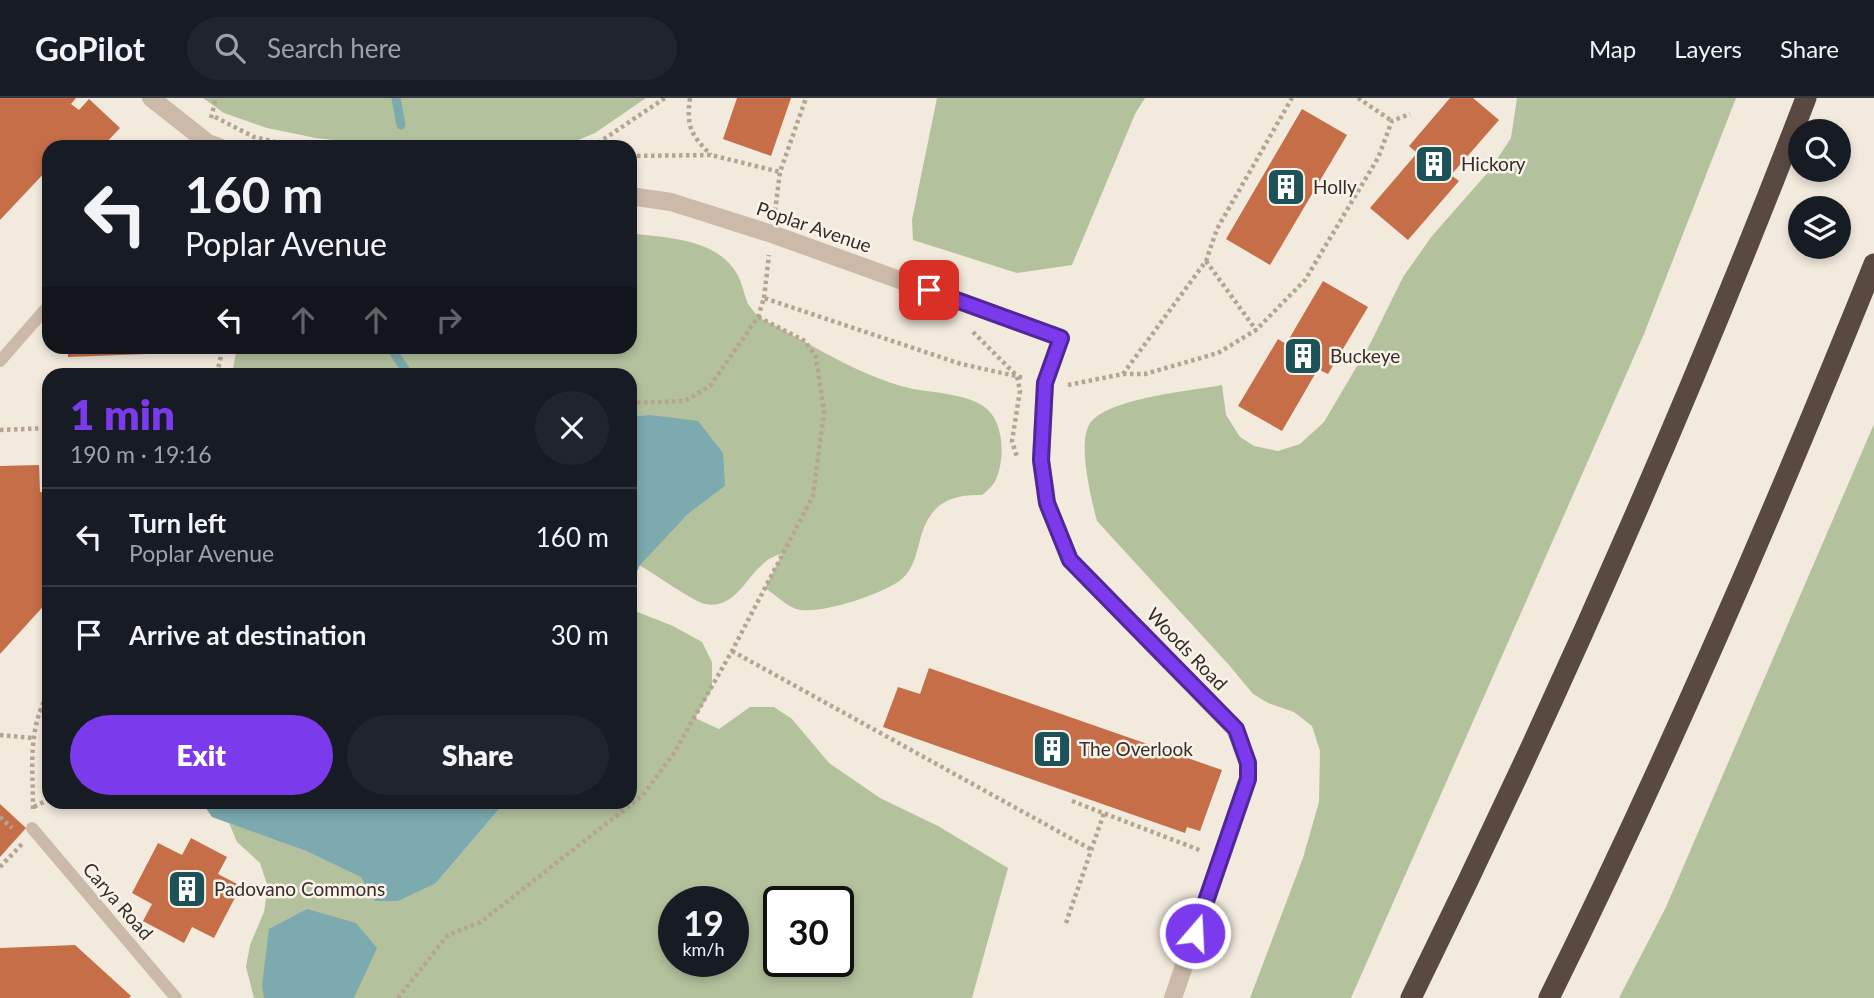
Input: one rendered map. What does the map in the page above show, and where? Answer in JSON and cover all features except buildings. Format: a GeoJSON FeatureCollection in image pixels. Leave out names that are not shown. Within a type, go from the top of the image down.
{"type":"FeatureCollection","features":[{"type":"Feature","properties":{"kind":"highway"},"geometry":{"type":"LineString","coordinates":[[1411,998],[1514,784],[1602,591],[1706,351],[1806,98]]}},
{"type":"Feature","properties":{"kind":"highway"},"geometry":{"type":"LineString","coordinates":[[1549,998],[1704,665],[1815,410],[1874,264]]}},
{"type":"Feature","properties":{"kind":"street"},"geometry":{"type":"LineString","coordinates":[[151,98],[203,140]]}},
{"type":"Feature","properties":{"kind":"street","name":"Poplar Avenue"},"geometry":{"type":"LineString","coordinates":[[637,197],[671,202],[772,234],[1061,338]]}},
{"type":"Feature","properties":{"kind":"street","name":"Woods Road"},"geometry":{"type":"LineString","coordinates":[[1061,338],[1045,383],[1041,460],[1047,503],[1070,560],[1236,729],[1248,763],[1248,779],[1172,998]]}},
{"type":"Feature","properties":{"kind":"lane"},"geometry":{"type":"LineString","coordinates":[[0,361],[42,313]]}},
{"type":"Feature","properties":{"kind":"lane","name":"Carya Road"},"geometry":{"type":"LineString","coordinates":[[32,828],[176,998]]}},
{"type":"Feature","properties":{"kind":"path"},"geometry":{"type":"LineString","coordinates":[[216,98],[211,115],[254,137],[267,140]]}},
{"type":"Feature","properties":{"kind":"path"},"geometry":{"type":"LineString","coordinates":[[602,140],[665,98]]}},
{"type":"Feature","properties":{"kind":"path"},"geometry":{"type":"LineString","coordinates":[[690,98],[688,115],[692,136],[711,155]]}},
{"type":"Feature","properties":{"kind":"path"},"geometry":{"type":"LineString","coordinates":[[637,403],[685,401],[710,386],[758,317],[764,298],[780,172],[806,98]]}},
{"type":"Feature","properties":{"kind":"path"},"geometry":{"type":"LineString","coordinates":[[1123,374],[1206,261],[1217,229],[1292,98]]}},
{"type":"Feature","properties":{"kind":"path"},"geometry":{"type":"LineString","coordinates":[[1359,98],[1392,121]]}},
{"type":"Feature","properties":{"kind":"path"},"geometry":{"type":"LineString","coordinates":[[764,298],[961,364],[1045,383],[1068,386],[1123,374],[1145,374],[1218,353],[1256,330],[1305,280],[1378,158],[1392,121],[1410,114]]}},
{"type":"Feature","properties":{"kind":"path"},"geometry":{"type":"LineString","coordinates":[[637,156],[711,155],[780,172]]}},
{"type":"Feature","properties":{"kind":"path"},"geometry":{"type":"LineString","coordinates":[[1206,261],[1256,330]]}},
{"type":"Feature","properties":{"kind":"path"},"geometry":{"type":"LineString","coordinates":[[637,800],[674,753],[813,496],[824,412],[816,356],[805,341],[758,317]]}},
{"type":"Feature","properties":{"kind":"path"},"geometry":{"type":"LineString","coordinates":[[0,430],[42,428]]}},
{"type":"Feature","properties":{"kind":"path"},"geometry":{"type":"LineString","coordinates":[[732,650],[1092,850]]}},
{"type":"Feature","properties":{"kind":"path"},"geometry":{"type":"LineString","coordinates":[[39,709],[42,712]]}},
{"type":"Feature","properties":{"kind":"path"},"geometry":{"type":"LineString","coordinates":[[0,735],[32,738]]}},
{"type":"Feature","properties":{"kind":"path"},"geometry":{"type":"LineString","coordinates":[[33,807],[42,802]]}},
{"type":"Feature","properties":{"kind":"path"},"geometry":{"type":"LineString","coordinates":[[398,998],[448,934],[481,922],[625,809]]}},
{"type":"Feature","properties":{"kind":"path"},"geometry":{"type":"LineString","coordinates":[[1066,923],[1104,813]]}},
{"type":"Feature","properties":{"kind":"path"},"geometry":{"type":"LineString","coordinates":[[0,867],[25,841]]}},
{"type":"Feature","properties":{"kind":"green space"},"geometry":{"type":"Polygon","coordinates":[[[203,98],[646,98],[595,133],[578,140],[334,140],[267,128],[224,113],[203,98]]]}},
{"type":"Feature","properties":{"kind":"green space"},"geometry":{"type":"Polygon","coordinates":[[[937,98],[1145,98],[1135,114],[1072,265],[1017,273],[913,240],[912,220],[937,98]]]}},
{"type":"Feature","properties":{"kind":"green space"},"geometry":{"type":"Polygon","coordinates":[[[1517,98],[1736,98],[1644,334],[1351,998],[1250,998],[1303,858],[1319,802],[1320,751],[1312,726],[1294,712],[1268,703],[1253,694],[1097,521],[1085,459],[1086,434],[1089,425],[1098,416],[1112,408],[1150,397],[1222,385],[1226,415],[1240,437],[1254,446],[1278,451],[1300,444],[1324,422],[1370,344],[1403,277],[1432,236],[1490,170],[1511,138],[1517,98]]]}},
{"type":"Feature","properties":{"kind":"green space"},"geometry":{"type":"Polygon","coordinates":[[[637,234],[672,238],[700,245],[724,258],[736,272],[748,304],[758,317],[870,375],[909,388],[960,397],[987,409],[993,415],[1000,432],[1001,462],[994,483],[982,495],[959,497],[935,510],[924,528],[910,569],[903,578],[883,590],[835,606],[796,609],[765,588],[782,554],[761,565],[728,600],[718,604],[705,604],[639,565],[687,515],[725,486],[650,415],[637,416],[637,368],[233,368],[236,354],[637,354],[637,234]]]}},
{"type":"Feature","properties":{"kind":"green space"},"geometry":{"type":"Polygon","coordinates":[[[1874,424],[1874,998],[1619,998],[1666,907],[1874,424]]]}},
{"type":"Feature","properties":{"kind":"green space"},"geometry":{"type":"Polygon","coordinates":[[[637,612],[673,626],[702,642],[712,662],[712,689],[695,718],[719,729],[750,707],[774,707],[792,719],[829,763],[880,798],[938,826],[1008,868],[972,998],[254,998],[246,967],[250,945],[264,912],[268,887],[260,863],[237,842],[229,823],[306,851],[362,877],[375,901],[436,883],[499,809],[637,809],[637,612]]]}},
{"type":"Feature","properties":{"kind":"water"},"geometry":{"type":"Polygon","coordinates":[[[637,416],[698,421],[723,453],[725,486],[687,515],[637,571],[637,416]]]}},
{"type":"Feature","properties":{"kind":"water"},"geometry":{"type":"Polygon","coordinates":[[[207,809],[499,809],[436,883],[398,901],[375,901],[361,877],[306,851],[212,817],[207,809]]]}},
{"type":"Feature","properties":{"kind":"water"},"geometry":{"type":"Polygon","coordinates":[[[307,909],[356,923],[377,948],[354,998],[264,998],[262,986],[269,929],[307,909]]]}},
{"type":"Feature","properties":{"kind":"waterway"},"geometry":{"type":"LineString","coordinates":[[396,98],[401,125]]}},
{"type":"Feature","properties":{"kind":"waterway"},"geometry":{"type":"LineString","coordinates":[[395,354],[404,368]]}},
{"type":"Feature","properties":{"kind":"place","name":"Hickory"},"geometry":{"type":"Point","coordinates":[1434,164]}},
{"type":"Feature","properties":{"kind":"place","name":"Holly"},"geometry":{"type":"Point","coordinates":[1286,187]}},
{"type":"Feature","properties":{"kind":"place","name":"Buckeye"},"geometry":{"type":"Point","coordinates":[1303,356]}},
{"type":"Feature","properties":{"kind":"place","name":"The Overlook"},"geometry":{"type":"Point","coordinates":[1052,749]}},
{"type":"Feature","properties":{"kind":"place","name":"Padovano Commons"},"geometry":{"type":"Point","coordinates":[187,889]}},
{"type":"Feature","properties":{"kind":"route"},"geometry":{"type":"LineString","coordinates":[[929,290],[1061,338],[1045,383],[1041,460],[1047,503],[1070,560],[1236,729],[1248,763],[1248,779],[1195,933]]}}]}
